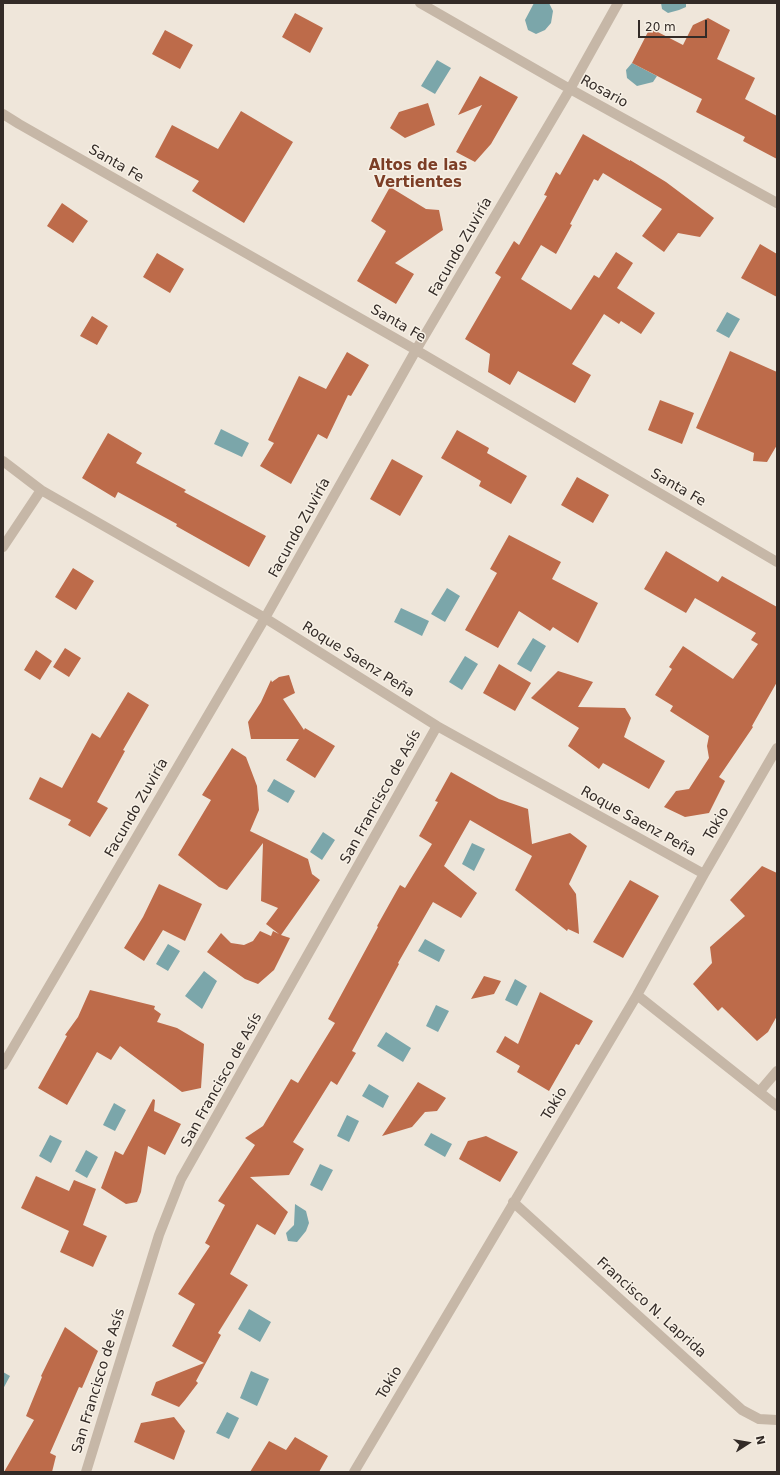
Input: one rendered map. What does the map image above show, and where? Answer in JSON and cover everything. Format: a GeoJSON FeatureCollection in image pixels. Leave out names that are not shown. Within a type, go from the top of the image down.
{"type":"FeatureCollection","features":[{"type":"Feature","properties":{"kind":"street","name":"Rosario"},"geometry":{"type":"LineString","coordinates":[[420,3],[570,89],[777,203]]}},
{"type":"Feature","properties":{"kind":"street","name":"Facundo Zuviría"},"geometry":{"type":"LineString","coordinates":[[3,1065],[265,618],[416,350],[570,89],[618,3]]}},
{"type":"Feature","properties":{"kind":"street","name":"Santa Fe"},"geometry":{"type":"LineString","coordinates":[[3,114],[32,132],[416,350],[777,562]]}},
{"type":"Feature","properties":{"kind":"street","name":"Roque Saenz Peña"},"geometry":{"type":"LineString","coordinates":[[3,461],[41,490],[265,618],[437,726],[704,874]]}},
{"type":"Feature","properties":{"kind":"street"},"geometry":{"type":"LineString","coordinates":[[3,547],[41,490]]}},
{"type":"Feature","properties":{"kind":"street","name":"San Francisco de Asís"},"geometry":{"type":"LineString","coordinates":[[86,1472],[159,1235],[182,1179],[437,726]]}},
{"type":"Feature","properties":{"kind":"street","name":"Tokio"},"geometry":{"type":"LineString","coordinates":[[354,1472],[637,995],[704,874],[777,748]]}},
{"type":"Feature","properties":{"kind":"street"},"geometry":{"type":"LineString","coordinates":[[637,995],[777,1106]]}},
{"type":"Feature","properties":{"kind":"street"},"geometry":{"type":"LineString","coordinates":[[760,1091],[777,1071]]}},
{"type":"Feature","properties":{"kind":"street","name":"Francisco N. Laprida"},"geometry":{"type":"LineString","coordinates":[[513,1202],[742,1410],[759,1419],[777,1420]]}},
{"type":"Feature","properties":{"kind":"water"},"geometry":{"type":"Polygon","coordinates":[[[534,3],[549,3],[553,11],[551,23],[545,30],[536,34],[528,30],[525,20],[534,3]]]}},
{"type":"Feature","properties":{"kind":"water"},"geometry":{"type":"Polygon","coordinates":[[[661,3],[686,3],[686,7],[668,13],[662,9],[661,3]]]}},
{"type":"Feature","properties":{"kind":"water"},"geometry":{"type":"Polygon","coordinates":[[[437,60],[451,68],[435,94],[421,86],[437,60]]]}},
{"type":"Feature","properties":{"kind":"water"},"geometry":{"type":"Polygon","coordinates":[[[632,63],[657,76],[653,82],[637,86],[627,78],[626,70],[632,63]]]}},
{"type":"Feature","properties":{"kind":"water"},"geometry":{"type":"Polygon","coordinates":[[[727,312],[740,319],[729,338],[716,331],[727,312]]]}},
{"type":"Feature","properties":{"kind":"water"},"geometry":{"type":"Polygon","coordinates":[[[221,429],[249,443],[242,457],[214,444],[221,429]]]}},
{"type":"Feature","properties":{"kind":"water"},"geometry":{"type":"Polygon","coordinates":[[[447,588],[460,596],[445,622],[431,614],[447,588]]]}},
{"type":"Feature","properties":{"kind":"water"},"geometry":{"type":"Polygon","coordinates":[[[401,608],[429,621],[422,636],[394,622],[401,608]]]}},
{"type":"Feature","properties":{"kind":"water"},"geometry":{"type":"Polygon","coordinates":[[[533,638],[546,646],[531,672],[517,664],[533,638]]]}},
{"type":"Feature","properties":{"kind":"water"},"geometry":{"type":"Polygon","coordinates":[[[465,656],[478,664],[462,690],[449,682],[465,656]]]}},
{"type":"Feature","properties":{"kind":"water"},"geometry":{"type":"Polygon","coordinates":[[[274,779],[295,791],[288,803],[267,791],[274,779]]]}},
{"type":"Feature","properties":{"kind":"water"},"geometry":{"type":"Polygon","coordinates":[[[323,832],[335,840],[322,860],[310,852],[323,832]]]}},
{"type":"Feature","properties":{"kind":"water"},"geometry":{"type":"Polygon","coordinates":[[[472,843],[485,849],[474,871],[462,864],[472,843]]]}},
{"type":"Feature","properties":{"kind":"water"},"geometry":{"type":"Polygon","coordinates":[[[425,939],[445,950],[439,962],[418,951],[425,939]]]}},
{"type":"Feature","properties":{"kind":"water"},"geometry":{"type":"Polygon","coordinates":[[[168,944],[180,951],[168,971],[156,964],[168,944]]]}},
{"type":"Feature","properties":{"kind":"water"},"geometry":{"type":"Polygon","coordinates":[[[204,971],[217,981],[202,1009],[185,996],[204,971]]]}},
{"type":"Feature","properties":{"kind":"water"},"geometry":{"type":"Polygon","coordinates":[[[515,979],[527,986],[517,1006],[505,1000],[515,979]]]}},
{"type":"Feature","properties":{"kind":"water"},"geometry":{"type":"Polygon","coordinates":[[[436,1005],[449,1011],[438,1032],[426,1026],[436,1005]]]}},
{"type":"Feature","properties":{"kind":"water"},"geometry":{"type":"Polygon","coordinates":[[[386,1032],[411,1048],[403,1062],[377,1046],[386,1032]]]}},
{"type":"Feature","properties":{"kind":"water"},"geometry":{"type":"Polygon","coordinates":[[[369,1084],[389,1096],[383,1108],[362,1096],[369,1084]]]}},
{"type":"Feature","properties":{"kind":"water"},"geometry":{"type":"Polygon","coordinates":[[[114,1103],[126,1110],[115,1131],[103,1125],[114,1103]]]}},
{"type":"Feature","properties":{"kind":"water"},"geometry":{"type":"Polygon","coordinates":[[[347,1115],[359,1121],[349,1142],[337,1136],[347,1115]]]}},
{"type":"Feature","properties":{"kind":"water"},"geometry":{"type":"Polygon","coordinates":[[[431,1133],[452,1144],[445,1157],[424,1145],[431,1133]]]}},
{"type":"Feature","properties":{"kind":"water"},"geometry":{"type":"Polygon","coordinates":[[[50,1135],[62,1141],[51,1163],[39,1156],[50,1135]]]}},
{"type":"Feature","properties":{"kind":"water"},"geometry":{"type":"Polygon","coordinates":[[[86,1150],[98,1157],[87,1178],[75,1171],[86,1150]]]}},
{"type":"Feature","properties":{"kind":"water"},"geometry":{"type":"Polygon","coordinates":[[[320,1164],[333,1170],[322,1191],[310,1185],[320,1164]]]}},
{"type":"Feature","properties":{"kind":"water"},"geometry":{"type":"Polygon","coordinates":[[[295,1204],[306,1211],[309,1223],[306,1231],[297,1242],[288,1241],[286,1233],[294,1225],[295,1204]]]}},
{"type":"Feature","properties":{"kind":"water"},"geometry":{"type":"Polygon","coordinates":[[[249,1309],[271,1322],[260,1342],[238,1329],[249,1309]]]}},
{"type":"Feature","properties":{"kind":"water"},"geometry":{"type":"Polygon","coordinates":[[[251,1371],[269,1379],[257,1406],[240,1398],[251,1371]]]}},
{"type":"Feature","properties":{"kind":"water"},"geometry":{"type":"Polygon","coordinates":[[[3,1372],[10,1376],[3,1389],[3,1372]]]}},
{"type":"Feature","properties":{"kind":"water"},"geometry":{"type":"Polygon","coordinates":[[[227,1412],[239,1418],[229,1439],[216,1433],[227,1412]]]}},
{"type":"Feature","properties":{"kind":"building"},"geometry":{"type":"Polygon","coordinates":[[[295,13],[323,28],[310,53],[282,37],[295,13]]]}},
{"type":"Feature","properties":{"kind":"building"},"geometry":{"type":"Polygon","coordinates":[[[708,18],[730,30],[717,59],[755,78],[745,99],[777,116],[777,159],[743,141],[745,137],[696,112],[702,99],[632,63],[650,28],[683,45],[693,25],[708,18]]]}},
{"type":"Feature","properties":{"kind":"building"},"geometry":{"type":"Polygon","coordinates":[[[165,30],[193,45],[180,69],[152,54],[165,30]]]}},
{"type":"Feature","properties":{"kind":"building"},"geometry":{"type":"Polygon","coordinates":[[[480,76],[518,97],[491,144],[475,162],[456,152],[482,105],[458,115],[480,76]]]}},
{"type":"Feature","properties":{"kind":"building"},"geometry":{"type":"Polygon","coordinates":[[[428,103],[435,125],[405,138],[390,128],[399,112],[428,103]]]}},
{"type":"Feature","properties":{"kind":"building"},"geometry":{"type":"Polygon","coordinates":[[[241,111],[293,142],[244,223],[192,191],[199,181],[155,157],[172,125],[218,149],[241,111]]]}},
{"type":"Feature","properties":{"kind":"building"},"geometry":{"type":"Polygon","coordinates":[[[583,134],[666,182],[714,218],[700,237],[678,233],[664,252],[642,236],[662,209],[603,173],[598,181],[594,179],[556,254],[541,245],[521,279],[571,310],[594,275],[599,278],[616,252],[633,263],[617,288],[655,313],[641,334],[621,321],[619,324],[604,314],[572,364],[591,375],[575,403],[518,371],[510,385],[488,372],[490,354],[465,339],[501,277],[495,273],[514,241],[519,245],[547,196],[544,195],[556,172],[560,175],[583,134]]]}},
{"type":"Feature","properties":{"kind":"building"},"geometry":{"type":"Polygon","coordinates":[[[390,187],[426,209],[439,210],[443,230],[395,263],[414,274],[396,304],[357,281],[386,231],[371,221],[390,187]]]}},
{"type":"Feature","properties":{"kind":"building"},"geometry":{"type":"Polygon","coordinates":[[[62,203],[88,221],[73,243],[47,226],[62,203]]]}},
{"type":"Feature","properties":{"kind":"building"},"geometry":{"type":"Polygon","coordinates":[[[760,244],[777,254],[777,297],[741,278],[760,244]]]}},
{"type":"Feature","properties":{"kind":"building"},"geometry":{"type":"Polygon","coordinates":[[[157,253],[184,269],[170,293],[143,277],[157,253]]]}},
{"type":"Feature","properties":{"kind":"building"},"geometry":{"type":"Polygon","coordinates":[[[92,316],[108,326],[97,345],[80,336],[92,316]]]}},
{"type":"Feature","properties":{"kind":"building"},"geometry":{"type":"Polygon","coordinates":[[[730,351],[777,372],[777,445],[767,462],[753,461],[754,453],[696,428],[730,351]]]}},
{"type":"Feature","properties":{"kind":"building"},"geometry":{"type":"Polygon","coordinates":[[[347,352],[369,365],[351,396],[348,395],[327,439],[318,434],[291,484],[260,466],[274,443],[268,440],[299,376],[326,389],[347,352]]]}},
{"type":"Feature","properties":{"kind":"building"},"geometry":{"type":"Polygon","coordinates":[[[660,400],[694,413],[682,444],[648,430],[660,400]]]}},
{"type":"Feature","properties":{"kind":"building"},"geometry":{"type":"Polygon","coordinates":[[[457,430],[489,448],[487,453],[527,476],[511,504],[479,486],[481,481],[441,458],[457,430]]]}},
{"type":"Feature","properties":{"kind":"building"},"geometry":{"type":"Polygon","coordinates":[[[108,433],[142,453],[136,463],[186,490],[184,492],[266,536],[249,567],[176,526],[177,524],[118,492],[115,498],[82,478],[108,433]]]}},
{"type":"Feature","properties":{"kind":"building"},"geometry":{"type":"Polygon","coordinates":[[[392,459],[423,476],[400,516],[370,499],[392,459]]]}},
{"type":"Feature","properties":{"kind":"building"},"geometry":{"type":"Polygon","coordinates":[[[577,477],[609,495],[593,523],[561,505],[577,477]]]}},
{"type":"Feature","properties":{"kind":"building"},"geometry":{"type":"Polygon","coordinates":[[[509,535],[561,562],[552,579],[598,603],[578,643],[553,627],[550,631],[519,611],[498,648],[465,630],[497,573],[490,569],[509,535]]]}},
{"type":"Feature","properties":{"kind":"building"},"geometry":{"type":"Polygon","coordinates":[[[666,551],[718,582],[722,576],[777,607],[777,682],[752,726],[753,727],[719,777],[725,781],[709,813],[685,817],[664,807],[676,791],[689,789],[709,758],[707,746],[709,736],[670,711],[673,706],[655,695],[672,669],[669,667],[683,646],[733,679],[758,644],[751,640],[756,633],[695,598],[686,613],[644,589],[666,551]]]}},
{"type":"Feature","properties":{"kind":"building"},"geometry":{"type":"Polygon","coordinates":[[[73,568],[94,581],[76,610],[55,597],[73,568]]]}},
{"type":"Feature","properties":{"kind":"building"},"geometry":{"type":"Polygon","coordinates":[[[65,648],[81,658],[69,677],[53,667],[65,648]]]}},
{"type":"Feature","properties":{"kind":"building"},"geometry":{"type":"Polygon","coordinates":[[[36,650],[52,661],[40,680],[24,670],[36,650]]]}},
{"type":"Feature","properties":{"kind":"building"},"geometry":{"type":"Polygon","coordinates":[[[499,664],[531,683],[515,711],[483,693],[499,664]]]}},
{"type":"Feature","properties":{"kind":"building"},"geometry":{"type":"Polygon","coordinates":[[[558,671],[593,682],[578,707],[625,708],[631,718],[624,737],[665,761],[649,789],[603,763],[599,769],[568,746],[579,728],[531,698],[558,671]]]}},
{"type":"Feature","properties":{"kind":"building"},"geometry":{"type":"Polygon","coordinates":[[[289,675],[295,693],[283,699],[304,730],[305,728],[335,746],[315,778],[286,760],[299,739],[251,739],[248,722],[261,702],[271,680],[272,682],[279,677],[289,675]]]}},
{"type":"Feature","properties":{"kind":"building"},"geometry":{"type":"Polygon","coordinates":[[[128,692],[149,705],[123,750],[125,751],[97,802],[108,808],[90,837],[68,825],[71,820],[29,799],[40,777],[62,788],[92,733],[100,738],[128,692]]]}},
{"type":"Feature","properties":{"kind":"building"},"geometry":{"type":"Polygon","coordinates":[[[232,748],[246,757],[257,786],[259,810],[250,831],[308,859],[312,874],[320,880],[281,935],[290,938],[274,970],[258,984],[245,979],[207,952],[221,933],[231,943],[244,945],[253,941],[260,931],[271,936],[273,931],[279,934],[266,924],[278,908],[261,901],[263,843],[227,890],[219,887],[178,855],[211,800],[202,795],[232,748]]]}},
{"type":"Feature","properties":{"kind":"building"},"geometry":{"type":"Polygon","coordinates":[[[451,772],[499,799],[528,809],[532,844],[570,833],[587,846],[569,884],[576,894],[579,934],[568,929],[567,931],[515,890],[532,856],[470,820],[444,866],[477,893],[461,918],[433,902],[398,963],[399,964],[352,1051],[356,1053],[337,1085],[331,1081],[293,1142],[304,1149],[289,1175],[250,1177],[288,1212],[275,1235],[257,1224],[230,1274],[248,1285],[218,1333],[221,1335],[196,1381],[198,1383],[179,1407],[151,1395],[156,1382],[204,1363],[172,1346],[195,1304],[178,1294],[210,1246],[205,1243],[225,1205],[218,1201],[255,1145],[245,1138],[263,1126],[291,1079],[298,1083],[335,1023],[328,1019],[378,927],[377,926],[400,885],[405,888],[432,844],[419,836],[438,802],[435,801],[451,772]]]}},
{"type":"Feature","properties":{"kind":"building"},"geometry":{"type":"Polygon","coordinates":[[[762,866],[777,873],[777,1016],[768,1032],[757,1041],[722,1007],[718,1011],[693,984],[712,963],[710,947],[745,916],[730,900],[762,866]]]}},
{"type":"Feature","properties":{"kind":"building"},"geometry":{"type":"Polygon","coordinates":[[[630,880],[659,896],[623,958],[593,942],[630,880]]]}},
{"type":"Feature","properties":{"kind":"building"},"geometry":{"type":"Polygon","coordinates":[[[159,884],[202,904],[185,941],[163,930],[144,961],[124,948],[143,917],[159,884]]]}},
{"type":"Feature","properties":{"kind":"building"},"geometry":{"type":"Polygon","coordinates":[[[484,976],[501,981],[494,994],[471,999],[484,976]]]}},
{"type":"Feature","properties":{"kind":"building"},"geometry":{"type":"Polygon","coordinates":[[[90,990],[155,1006],[154,1009],[161,1014],[157,1022],[177,1028],[204,1044],[201,1088],[182,1092],[120,1046],[111,1060],[97,1052],[67,1105],[38,1088],[67,1036],[65,1035],[78,1017],[90,990]]]}},
{"type":"Feature","properties":{"kind":"building"},"geometry":{"type":"Polygon","coordinates":[[[540,992],[593,1021],[579,1045],[576,1044],[549,1091],[517,1072],[520,1066],[496,1052],[505,1036],[518,1044],[540,992]]]}},
{"type":"Feature","properties":{"kind":"building"},"geometry":{"type":"Polygon","coordinates":[[[418,1082],[446,1098],[437,1111],[425,1112],[412,1127],[382,1136],[418,1082]]]}},
{"type":"Feature","properties":{"kind":"building"},"geometry":{"type":"Polygon","coordinates":[[[153,1099],[155,1100],[154,1111],[181,1124],[165,1155],[148,1146],[141,1192],[137,1202],[126,1204],[101,1188],[115,1151],[123,1155],[153,1099]]]}},
{"type":"Feature","properties":{"kind":"building"},"geometry":{"type":"Polygon","coordinates":[[[486,1136],[518,1152],[500,1182],[459,1159],[468,1141],[486,1136]]]}},
{"type":"Feature","properties":{"kind":"building"},"geometry":{"type":"Polygon","coordinates":[[[36,1176],[69,1191],[74,1180],[96,1189],[83,1225],[107,1236],[93,1267],[60,1252],[69,1231],[21,1208],[36,1176]]]}},
{"type":"Feature","properties":{"kind":"building"},"geometry":{"type":"Polygon","coordinates":[[[65,1327],[98,1351],[82,1388],[79,1387],[50,1453],[56,1456],[52,1472],[4,1472],[34,1420],[26,1416],[42,1377],[41,1376],[65,1327]]]}},
{"type":"Feature","properties":{"kind":"building"},"geometry":{"type":"Polygon","coordinates":[[[174,1417],[185,1431],[174,1460],[134,1442],[141,1423],[174,1417]]]}},
{"type":"Feature","properties":{"kind":"building"},"geometry":{"type":"Polygon","coordinates":[[[295,1437],[328,1456],[319,1472],[250,1472],[269,1441],[286,1450],[295,1437]]]}},
{"type":"Feature","properties":{"kind":"district","name":"Altos de las Vertientes"},"geometry":{"type":"Point","coordinates":[418,174]}}]}
